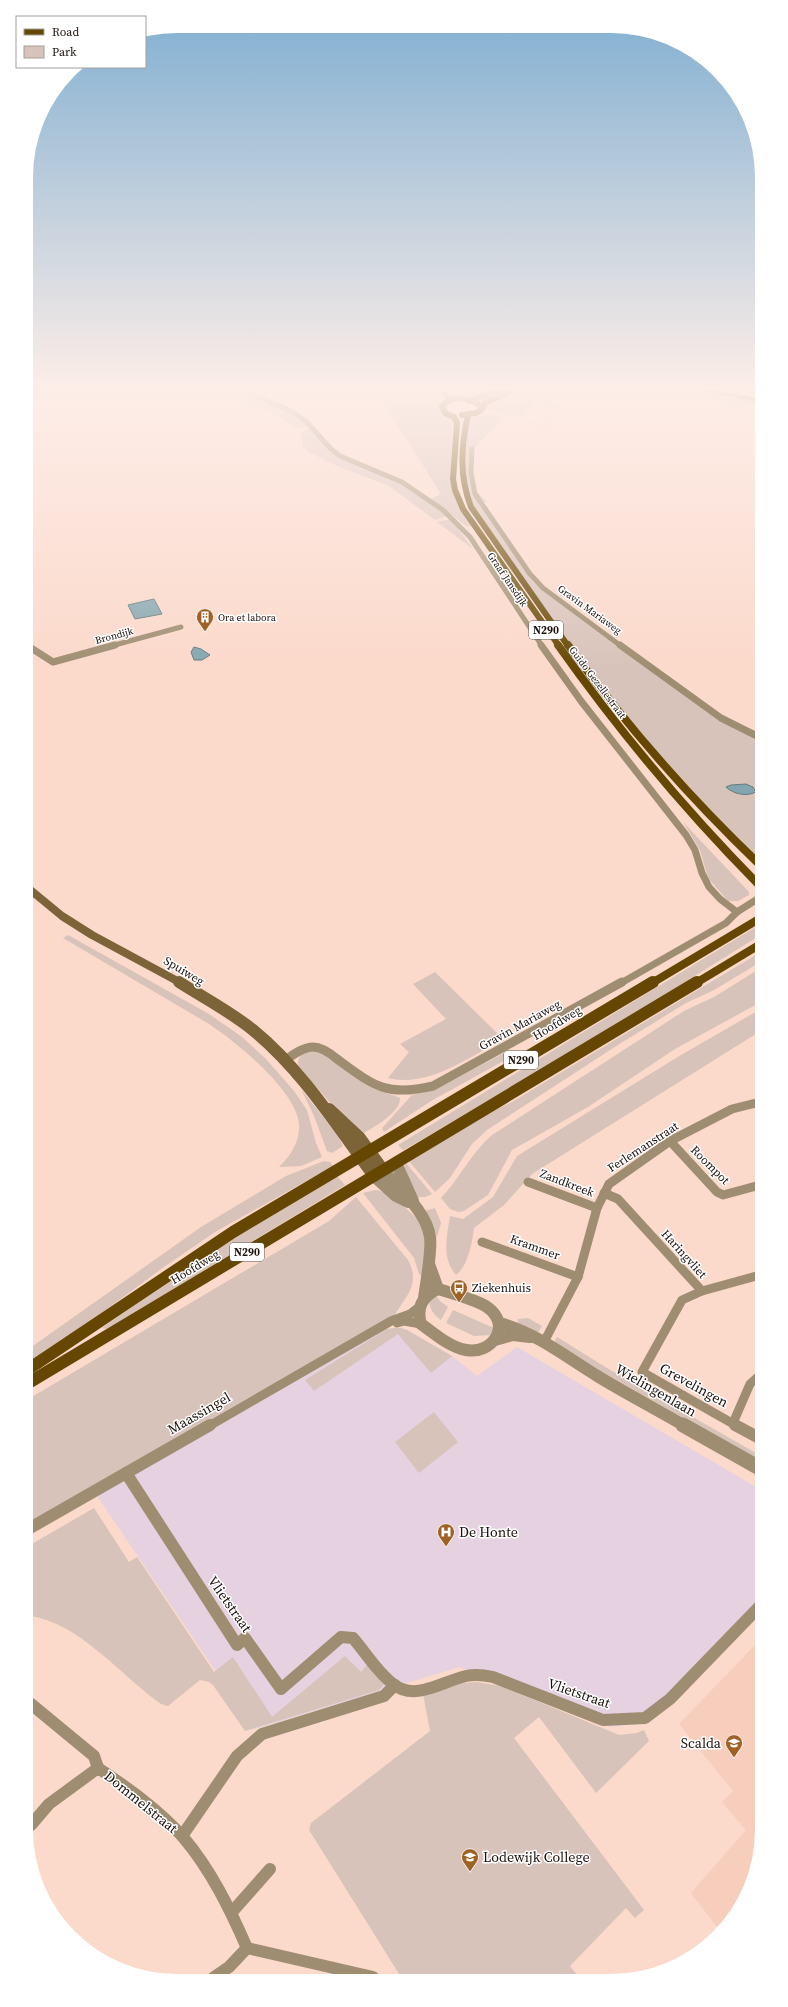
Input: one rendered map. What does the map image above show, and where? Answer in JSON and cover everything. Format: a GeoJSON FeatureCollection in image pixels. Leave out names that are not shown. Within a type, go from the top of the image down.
{"type":"FeatureCollection","features":[{"type":"Feature","properties":{"kind":"main road","name":"Guido Gezellestraat"},"geometry":{"type":"LineString","coordinates":[[454,483],[463,509],[565,657],[632,745],[711,837],[755,881]]}},
{"type":"Feature","properties":{"kind":"main road","name":"Guido Gezellestraat"},"geometry":{"type":"LineString","coordinates":[[462,483],[465,494],[471,507],[532,596],[609,702],[646,746],[706,812],[755,860]]}},
{"type":"Feature","properties":{"kind":"main road","name":"Spuiweg"},"geometry":{"type":"LineString","coordinates":[[33,892],[62,916],[92,936],[175,979],[253,1030],[285,1060],[364,1153]]}},
{"type":"Feature","properties":{"kind":"main road","name":"Hoofdweg"},"geometry":{"type":"LineString","coordinates":[[33,1366],[233,1232],[755,921]]}},
{"type":"Feature","properties":{"kind":"main road","name":"Hoofdweg"},"geometry":{"type":"LineString","coordinates":[[33,1380],[755,947]]}},
{"type":"Feature","properties":{"kind":"main road"},"geometry":{"type":"LineString","coordinates":[[364,1153],[379,1173]]}},
{"type":"Feature","properties":{"kind":"street","name":"Graaf Jansdijk"},"geometry":{"type":"LineString","coordinates":[[402,483],[431,500],[456,522],[470,537],[541,645],[590,713],[686,834],[695,850],[702,872],[709,887],[720,899],[736,912]]}},
{"type":"Feature","properties":{"kind":"street","name":"Gravin Mariaweg"},"geometry":{"type":"LineString","coordinates":[[473,483],[475,494],[530,574],[543,588],[690,697],[721,718],[755,735]]}},
{"type":"Feature","properties":{"kind":"street","name":"Brondijk"},"geometry":{"type":"LineString","coordinates":[[53,662],[181,627]]}},
{"type":"Feature","properties":{"kind":"street"},"geometry":{"type":"LineString","coordinates":[[33,649],[59,667]]}},
{"type":"Feature","properties":{"kind":"street","name":"Gravin Mariaweg"},"geometry":{"type":"LineString","coordinates":[[285,1060],[310,1047],[322,1048],[359,1076],[382,1088],[394,1092],[411,1092],[433,1086],[655,964],[726,922],[736,912],[755,900]]}},
{"type":"Feature","properties":{"kind":"street","name":"Ferlemanstraat"},"geometry":{"type":"LineString","coordinates":[[540,1340],[578,1277],[597,1208],[609,1184],[670,1142],[732,1109],[755,1103]]}},
{"type":"Feature","properties":{"kind":"street","name":"Roompot"},"geometry":{"type":"LineString","coordinates":[[670,1142],[717,1192],[723,1195],[755,1186]]}},
{"type":"Feature","properties":{"kind":"street"},"geometry":{"type":"LineString","coordinates":[[396,1162],[412,1196],[414,1205],[428,1230],[430,1238],[421,1302],[421,1324]]}},
{"type":"Feature","properties":{"kind":"street"},"geometry":{"type":"LineString","coordinates":[[379,1173],[396,1196],[414,1205]]}},
{"type":"Feature","properties":{"kind":"street","name":"Zandkreek"},"geometry":{"type":"LineString","coordinates":[[528,1182],[597,1208]]}},
{"type":"Feature","properties":{"kind":"street","name":"Haringvliet"},"geometry":{"type":"LineString","coordinates":[[604,1193],[618,1199],[702,1291],[755,1276]]}},
{"type":"Feature","properties":{"kind":"street","name":"Krammer"},"geometry":{"type":"LineString","coordinates":[[482,1242],[578,1277]]}},
{"type":"Feature","properties":{"kind":"street"},"geometry":{"type":"LineString","coordinates":[[428,1260],[438,1289]]}},
{"type":"Feature","properties":{"kind":"street"},"geometry":{"type":"LineString","coordinates":[[438,1289],[486,1306],[495,1314],[500,1323],[498,1335],[495,1340],[484,1349],[468,1350],[460,1349],[421,1324],[404,1321],[384,1325],[410,1314],[430,1292],[438,1289]]}},
{"type":"Feature","properties":{"kind":"street","name":"Grevelingen"},"geometry":{"type":"LineString","coordinates":[[702,1291],[682,1300],[642,1372],[755,1436]]}},
{"type":"Feature","properties":{"kind":"street","name":"Wielingenlaan"},"geometry":{"type":"LineString","coordinates":[[500,1323],[514,1326],[540,1340],[598,1376],[755,1466]]}},
{"type":"Feature","properties":{"kind":"street","name":"Maassingel"},"geometry":{"type":"LineString","coordinates":[[33,1526],[384,1325]]}},
{"type":"Feature","properties":{"kind":"street","name":"Wielingenlaan"},"geometry":{"type":"LineString","coordinates":[[495,1340],[513,1335],[540,1340]]}},
{"type":"Feature","properties":{"kind":"street"},"geometry":{"type":"LineString","coordinates":[[733,1423],[750,1384],[755,1380]]}},
{"type":"Feature","properties":{"kind":"street","name":"Vlietstraat"},"geometry":{"type":"LineString","coordinates":[[126,1473],[237,1646],[245,1638],[281,1689],[341,1637],[353,1638],[395,1686],[408,1691],[422,1690],[464,1676],[493,1676],[603,1720],[645,1718],[670,1699],[755,1611]]}},
{"type":"Feature","properties":{"kind":"street"},"geometry":{"type":"LineString","coordinates":[[182,1836],[237,1756],[262,1734],[384,1696],[395,1686]]}},
{"type":"Feature","properties":{"kind":"street"},"geometry":{"type":"LineString","coordinates":[[33,1706],[94,1756],[98,1768]]}},
{"type":"Feature","properties":{"kind":"street","name":"Dommelstraat"},"geometry":{"type":"LineString","coordinates":[[33,1823],[49,1804],[98,1768],[133,1792],[182,1836],[195,1853],[232,1912],[247,1948]]}},
{"type":"Feature","properties":{"kind":"street"},"geometry":{"type":"LineString","coordinates":[[232,1912],[270,1869]]}},
{"type":"Feature","properties":{"kind":"street"},"geometry":{"type":"LineString","coordinates":[[219,1974],[229,1967],[247,1948],[360,1974]]}},
{"type":"Feature","properties":{"kind":"shaded area","name":"De Honte"},"geometry":{"type":"Polygon","coordinates":[[[389,1312],[387,1329],[401,1328],[407,1330],[452,1356],[477,1376],[517,1347],[755,1486],[755,1608],[647,1722],[610,1727],[459,1667],[255,1729],[95,1493],[232,1356],[389,1312]]]}},
{"type":"Feature","properties":{"kind":"shaded area","name":"Scalda"},"geometry":{"type":"Polygon","coordinates":[[[755,1645],[754,1848],[744,1885],[731,1910],[717,1927],[691,1893],[746,1830],[722,1802],[733,1791],[679,1724],[755,1645]]]}},
{"type":"Feature","properties":{"kind":"green space"},"geometry":{"type":"Polygon","coordinates":[[[380,483],[400,483],[445,513],[447,516],[435,520],[389,486],[380,483]]]}},
{"type":"Feature","properties":{"kind":"green space"},"geometry":{"type":"Polygon","coordinates":[[[434,483],[451,483],[472,527],[466,526],[431,499],[441,494],[434,483]]]}},
{"type":"Feature","properties":{"kind":"green space"},"geometry":{"type":"Polygon","coordinates":[[[467,483],[475,483],[476,490],[487,502],[479,503],[533,582],[548,595],[629,655],[755,736],[755,788],[751,785],[731,785],[731,791],[742,794],[752,794],[755,790],[755,857],[745,848],[625,717],[572,647],[473,505],[467,483]]]}},
{"type":"Feature","properties":{"kind":"green space"},"geometry":{"type":"Polygon","coordinates":[[[451,519],[473,549],[437,522],[451,519]]]}},
{"type":"Feature","properties":{"kind":"green space"},"geometry":{"type":"Polygon","coordinates":[[[683,822],[749,892],[749,895],[738,901],[728,901],[708,878],[700,850],[683,822]]]}},
{"type":"Feature","properties":{"kind":"green space"},"geometry":{"type":"Polygon","coordinates":[[[755,927],[755,938],[598,1036],[409,1147],[403,1150],[398,1145],[755,927]]]}},
{"type":"Feature","properties":{"kind":"green space"},"geometry":{"type":"Polygon","coordinates":[[[68,935],[209,1014],[242,1037],[266,1059],[294,1091],[307,1110],[316,1143],[322,1157],[301,1166],[279,1167],[294,1148],[298,1137],[299,1124],[295,1111],[276,1082],[234,1042],[209,1024],[63,938],[68,935]]]}},
{"type":"Feature","properties":{"kind":"green space"},"geometry":{"type":"Polygon","coordinates":[[[755,955],[755,965],[714,990],[686,1003],[621,1043],[487,1130],[472,1144],[450,1178],[435,1192],[408,1160],[484,1115],[512,1102],[755,955]]]}},
{"type":"Feature","properties":{"kind":"green space"},"geometry":{"type":"Polygon","coordinates":[[[755,971],[755,1005],[675,1049],[588,1107],[512,1150],[488,1195],[464,1211],[458,1212],[450,1209],[441,1198],[478,1150],[492,1135],[684,1011],[714,997],[755,971]]]}},
{"type":"Feature","properties":{"kind":"green space"},"geometry":{"type":"Polygon","coordinates":[[[435,972],[503,1039],[462,1062],[433,1075],[418,1079],[403,1080],[388,1078],[409,1052],[400,1044],[446,1019],[413,984],[435,972]]]}},
{"type":"Feature","properties":{"kind":"green space"},"geometry":{"type":"Polygon","coordinates":[[[755,1012],[755,1035],[532,1174],[504,1205],[474,1228],[471,1247],[464,1266],[456,1275],[448,1261],[446,1247],[450,1216],[463,1219],[493,1197],[517,1156],[676,1058],[755,1012]]]}},
{"type":"Feature","properties":{"kind":"green space"},"geometry":{"type":"Polygon","coordinates":[[[317,1050],[370,1087],[400,1098],[396,1109],[386,1119],[362,1134],[346,1121],[299,1067],[298,1063],[300,1056],[317,1050]]]}},
{"type":"Feature","properties":{"kind":"green space"},"geometry":{"type":"Polygon","coordinates":[[[504,1053],[509,1058],[431,1101],[384,1132],[382,1128],[412,1095],[442,1086],[504,1053]]]}},
{"type":"Feature","properties":{"kind":"green space"},"geometry":{"type":"Polygon","coordinates":[[[301,1089],[338,1136],[343,1146],[332,1153],[327,1151],[314,1116],[301,1089]]]}},
{"type":"Feature","properties":{"kind":"green space"},"geometry":{"type":"Polygon","coordinates":[[[324,1161],[330,1162],[333,1166],[215,1232],[33,1361],[33,1346],[201,1227],[286,1176],[324,1161]]]}},
{"type":"Feature","properties":{"kind":"green space"},"geometry":{"type":"Polygon","coordinates":[[[406,1163],[432,1194],[425,1197],[416,1197],[403,1170],[406,1163]]]}},
{"type":"Feature","properties":{"kind":"green space"},"geometry":{"type":"Polygon","coordinates":[[[337,1176],[345,1185],[116,1324],[106,1329],[102,1328],[203,1257],[337,1176]]]}},
{"type":"Feature","properties":{"kind":"green space"},"geometry":{"type":"Polygon","coordinates":[[[375,1190],[381,1191],[388,1195],[403,1206],[411,1213],[425,1231],[424,1278],[419,1274],[414,1258],[363,1193],[375,1190]]]}},
{"type":"Feature","properties":{"kind":"green space"},"geometry":{"type":"Polygon","coordinates":[[[356,1197],[408,1260],[412,1268],[412,1283],[407,1296],[394,1316],[33,1519],[33,1396],[329,1221],[356,1197]]]}},
{"type":"Feature","properties":{"kind":"green space"},"geometry":{"type":"Polygon","coordinates":[[[435,1208],[441,1223],[437,1237],[424,1211],[435,1208]]]}},
{"type":"Feature","properties":{"kind":"green space"},"geometry":{"type":"Polygon","coordinates":[[[435,1294],[440,1301],[448,1307],[441,1320],[436,1316],[430,1305],[429,1298],[435,1294]]]}},
{"type":"Feature","properties":{"kind":"green space"},"geometry":{"type":"Polygon","coordinates":[[[453,1310],[494,1328],[491,1335],[474,1336],[446,1323],[453,1310]]]}},
{"type":"Feature","properties":{"kind":"green space"},"geometry":{"type":"Polygon","coordinates":[[[528,1318],[542,1326],[537,1335],[517,1325],[518,1319],[528,1318]]]}},
{"type":"Feature","properties":{"kind":"green space"},"geometry":{"type":"Polygon","coordinates":[[[393,1328],[407,1330],[452,1356],[431,1373],[398,1334],[314,1391],[305,1380],[387,1329],[393,1328]]]}},
{"type":"Feature","properties":{"kind":"green space"},"geometry":{"type":"Polygon","coordinates":[[[557,1337],[607,1368],[755,1453],[755,1459],[553,1344],[557,1337]]]}},
{"type":"Feature","properties":{"kind":"green space"},"geometry":{"type":"Polygon","coordinates":[[[434,1412],[458,1442],[419,1473],[395,1442],[434,1412]]]}},
{"type":"Feature","properties":{"kind":"green space"},"geometry":{"type":"Polygon","coordinates":[[[94,1508],[129,1562],[137,1557],[214,1672],[233,1657],[272,1717],[345,1656],[361,1672],[367,1665],[385,1683],[379,1690],[245,1731],[213,1685],[209,1682],[200,1680],[168,1706],[161,1704],[83,1640],[66,1629],[48,1621],[33,1617],[33,1543],[94,1508]]]}},
{"type":"Feature","properties":{"kind":"green space","name":"Lodewijk College"},"geometry":{"type":"Polygon","coordinates":[[[476,1682],[501,1686],[619,1735],[637,1733],[644,1730],[649,1741],[596,1793],[539,1717],[514,1738],[644,1910],[635,1918],[626,1908],[570,1966],[576,1974],[399,1974],[309,1830],[311,1823],[430,1731],[423,1694],[455,1684],[476,1682]]]}},
{"type":"Feature","properties":{"kind":"water"},"geometry":{"type":"Polygon","coordinates":[[[154,599],[162,614],[135,619],[128,605],[154,599]]]}},
{"type":"Feature","properties":{"kind":"water"},"geometry":{"type":"Polygon","coordinates":[[[194,647],[201,649],[210,655],[202,660],[194,660],[191,652],[194,647]]]}},
{"type":"Feature","properties":{"kind":"water"},"geometry":{"type":"Polygon","coordinates":[[[746,784],[753,787],[755,792],[740,794],[726,787],[731,785],[746,784]]]}},
{"type":"Feature","properties":{"kind":"place","name":"Ora et labora"},"geometry":{"type":"Point","coordinates":[205,632]}},
{"type":"Feature","properties":{"kind":"place","name":"Ziekenhuis"},"geometry":{"type":"Point","coordinates":[459,1303]}},
{"type":"Feature","properties":{"kind":"place","name":"De Honte"},"geometry":{"type":"Point","coordinates":[446,1547]}},
{"type":"Feature","properties":{"kind":"place","name":"Scalda"},"geometry":{"type":"Point","coordinates":[734,1758]}},
{"type":"Feature","properties":{"kind":"place","name":"Lodewijk College"},"geometry":{"type":"Point","coordinates":[470,1872]}}]}
